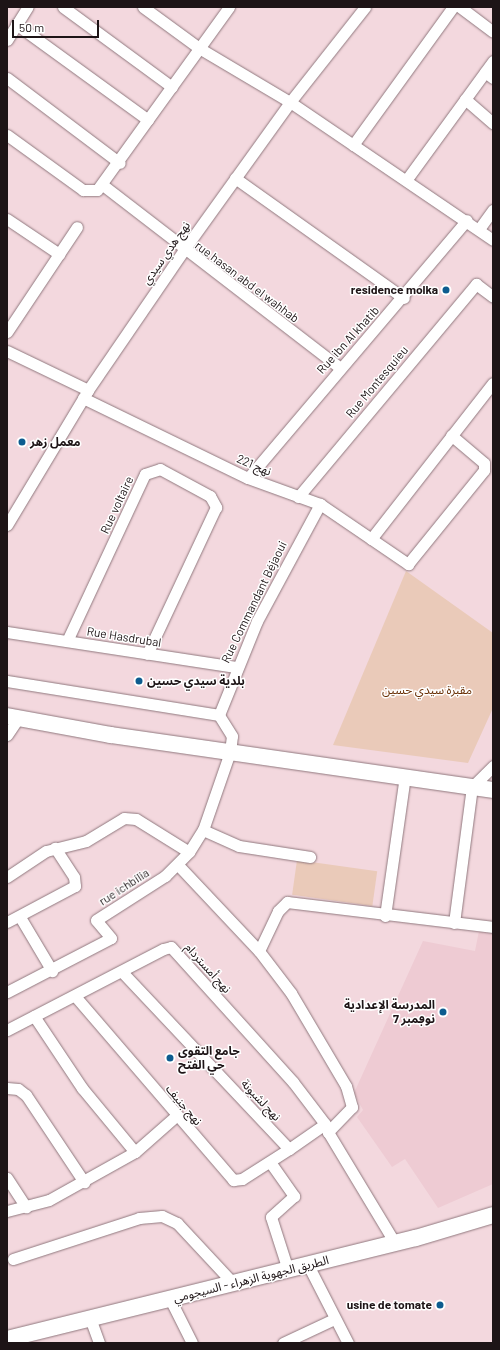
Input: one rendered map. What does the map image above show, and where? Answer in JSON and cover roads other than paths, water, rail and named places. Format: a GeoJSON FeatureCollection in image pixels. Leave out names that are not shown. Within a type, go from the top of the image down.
{"type":"FeatureCollection","features":[{"type":"Feature","properties":{"kind":"main road"},"geometry":{"type":"LineString","coordinates":[[13,717],[111,735],[405,776],[493,790]]}},
{"type":"Feature","properties":{"kind":"main road","name":"الطريق الجهوية الزهراء - السيجومي"},"geometry":{"type":"LineString","coordinates":[[7,1339],[395,1243],[493,1215]]}},
{"type":"Feature","properties":{"kind":"street"},"geometry":{"type":"LineString","coordinates":[[7,40],[28,7]]}},
{"type":"Feature","properties":{"kind":"street"},"geometry":{"type":"LineString","coordinates":[[63,7],[172,87]]}},
{"type":"Feature","properties":{"kind":"street"},"geometry":{"type":"LineString","coordinates":[[144,7],[199,48],[290,102],[353,145],[407,179],[467,220],[493,240]]}},
{"type":"Feature","properties":{"kind":"street","name":"نهج هدي سيدي"},"geometry":{"type":"LineString","coordinates":[[7,526],[85,394],[183,251],[290,102],[365,7]]}},
{"type":"Feature","properties":{"kind":"street"},"geometry":{"type":"LineString","coordinates":[[353,145],[453,7]]}},
{"type":"Feature","properties":{"kind":"street"},"geometry":{"type":"LineString","coordinates":[[460,7],[492,30]]}},
{"type":"Feature","properties":{"kind":"street"},"geometry":{"type":"LineString","coordinates":[[7,135],[83,190],[98,190],[104,186],[148,120],[228,8]]}},
{"type":"Feature","properties":{"kind":"street"},"geometry":{"type":"LineString","coordinates":[[16,24],[148,120]]}},
{"type":"Feature","properties":{"kind":"street"},"geometry":{"type":"LineString","coordinates":[[407,179],[465,99],[489,75],[493,61]]}},
{"type":"Feature","properties":{"kind":"street"},"geometry":{"type":"LineString","coordinates":[[7,78],[120,162]]}},
{"type":"Feature","properties":{"kind":"street"},"geometry":{"type":"LineString","coordinates":[[465,99],[493,123]]}},
{"type":"Feature","properties":{"kind":"street"},"geometry":{"type":"LineString","coordinates":[[235,178],[404,298]]}},
{"type":"Feature","properties":{"kind":"street","name":"rue hasan abd el wahhab"},"geometry":{"type":"LineString","coordinates":[[104,186],[183,251],[339,368]]}},
{"type":"Feature","properties":{"kind":"street"},"geometry":{"type":"LineString","coordinates":[[479,229],[493,210]]}},
{"type":"Feature","properties":{"kind":"street"},"geometry":{"type":"LineString","coordinates":[[7,219],[59,254]]}},
{"type":"Feature","properties":{"kind":"street","name":"Rue ibn Al khatib"},"geometry":{"type":"LineString","coordinates":[[248,478],[339,368],[404,298],[467,220]]}},
{"type":"Feature","properties":{"kind":"street"},"geometry":{"type":"LineString","coordinates":[[7,332],[77,227]]}},
{"type":"Feature","properties":{"kind":"street","name":"Rue Montesquieu"},"geometry":{"type":"LineString","coordinates":[[298,497],[476,284],[493,297]]}},
{"type":"Feature","properties":{"kind":"street","name":"نهج 221"},"geometry":{"type":"LineString","coordinates":[[7,351],[85,394],[248,478],[320,504],[410,564],[484,470],[484,463],[451,435]]}},
{"type":"Feature","properties":{"kind":"street"},"geometry":{"type":"LineString","coordinates":[[371,539],[493,382]]}},
{"type":"Feature","properties":{"kind":"street","name":"Rue voltaire"},"geometry":{"type":"LineString","coordinates":[[67,641],[145,474],[160,469],[210,496],[216,507],[147,654]]}},
{"type":"Feature","properties":{"kind":"street","name":"Rue Commandant Béjaoui"},"geometry":{"type":"LineString","coordinates":[[219,715],[237,667],[284,567],[320,504]]}},
{"type":"Feature","properties":{"kind":"street","name":"Rue Hasdrubal"},"geometry":{"type":"LineString","coordinates":[[7,632],[237,667]]}},
{"type":"Feature","properties":{"kind":"street"},"geometry":{"type":"LineString","coordinates":[[7,681],[219,715]]}},
{"type":"Feature","properties":{"kind":"street","name":"rue ichbilia"},"geometry":{"type":"LineString","coordinates":[[7,992],[52,971],[111,938],[96,920],[178,865],[189,852],[203,830],[230,752],[232,736],[219,715]]}},
{"type":"Feature","properties":{"kind":"street"},"geometry":{"type":"LineString","coordinates":[[7,735],[13,717]]}},
{"type":"Feature","properties":{"kind":"street"},"geometry":{"type":"LineString","coordinates":[[454,923],[472,787],[493,766]]}},
{"type":"Feature","properties":{"kind":"street"},"geometry":{"type":"LineString","coordinates":[[385,916],[405,776]]}},
{"type":"Feature","properties":{"kind":"street"},"geometry":{"type":"LineString","coordinates":[[8,874],[55,848],[86,841],[130,818],[189,852]]}},
{"type":"Feature","properties":{"kind":"street"},"geometry":{"type":"LineString","coordinates":[[203,830],[239,846],[310,857]]}},
{"type":"Feature","properties":{"kind":"street"},"geometry":{"type":"LineString","coordinates":[[7,922],[75,886],[74,877],[55,848]]}},
{"type":"Feature","properties":{"kind":"street"},"geometry":{"type":"LineString","coordinates":[[178,865],[259,951],[291,993],[350,1094],[351,1110],[288,1149]]}},
{"type":"Feature","properties":{"kind":"street"},"geometry":{"type":"LineString","coordinates":[[259,951],[283,903],[385,916],[493,927]]}},
{"type":"Feature","properties":{"kind":"street"},"geometry":{"type":"LineString","coordinates":[[20,916],[52,971]]}},
{"type":"Feature","properties":{"kind":"street","name":"نهج أمستردام"},"geometry":{"type":"LineString","coordinates":[[7,1030],[122,972],[163,949],[173,949],[310,1101],[324,1128],[395,1243]]}},
{"type":"Feature","properties":{"kind":"street","name":"نهج لشبونة"},"geometry":{"type":"LineString","coordinates":[[122,972],[288,1149]]}},
{"type":"Feature","properties":{"kind":"street","name":"نهج جنيف"},"geometry":{"type":"LineString","coordinates":[[75,996],[176,1116],[233,1180],[242,1179],[288,1149]]}},
{"type":"Feature","properties":{"kind":"street"},"geometry":{"type":"LineString","coordinates":[[34,1016],[82,1088],[135,1152]]}},
{"type":"Feature","properties":{"kind":"street"},"geometry":{"type":"LineString","coordinates":[[7,1088],[18,1088],[26,1095],[84,1182]]}},
{"type":"Feature","properties":{"kind":"street"},"geometry":{"type":"LineString","coordinates":[[7,1211],[26,1207],[84,1182],[135,1152],[176,1116]]}},
{"type":"Feature","properties":{"kind":"street"},"geometry":{"type":"LineString","coordinates":[[270,1162],[294,1196],[271,1217],[288,1270]]}},
{"type":"Feature","properties":{"kind":"street"},"geometry":{"type":"LineString","coordinates":[[7,1178],[26,1207]]}},
{"type":"Feature","properties":{"kind":"street"},"geometry":{"type":"LineString","coordinates":[[13,1259],[139,1218],[162,1216],[177,1223],[233,1283]]}},
{"type":"Feature","properties":{"kind":"street"},"geometry":{"type":"LineString","coordinates":[[308,1265],[334,1319],[348,1343]]}},
{"type":"Feature","properties":{"kind":"street"},"geometry":{"type":"LineString","coordinates":[[170,1299],[192,1343]]}},
{"type":"Feature","properties":{"kind":"street"},"geometry":{"type":"LineString","coordinates":[[90,1318],[100,1343]]}},
{"type":"Feature","properties":{"kind":"street"},"geometry":{"type":"LineString","coordinates":[[283,1343],[334,1319]]}},
{"type":"Feature","properties":{"kind":"place","name":"residence molka"},"geometry":{"type":"Point","coordinates":[446,290]}},
{"type":"Feature","properties":{"kind":"place","name":"معمل زهر"},"geometry":{"type":"Point","coordinates":[22,442]}},
{"type":"Feature","properties":{"kind":"place","name":"بلدية سيدي حسين"},"geometry":{"type":"Point","coordinates":[139,681]}},
{"type":"Feature","properties":{"kind":"place","name":"المدرسة الإعدادية 7 نوڢمبر"},"geometry":{"type":"Point","coordinates":[443,1012]}},
{"type":"Feature","properties":{"kind":"place","name":"جامع التقوى حي الفتح"},"geometry":{"type":"Point","coordinates":[170,1058]}},
{"type":"Feature","properties":{"kind":"place","name":"usine de tomate"},"geometry":{"type":"Point","coordinates":[440,1305]}},
{"type":"Feature","properties":{"kind":"park label","name":"مقبرة سيدي حسين"},"geometry":{"type":"Point","coordinates":[427,690]}}]}
